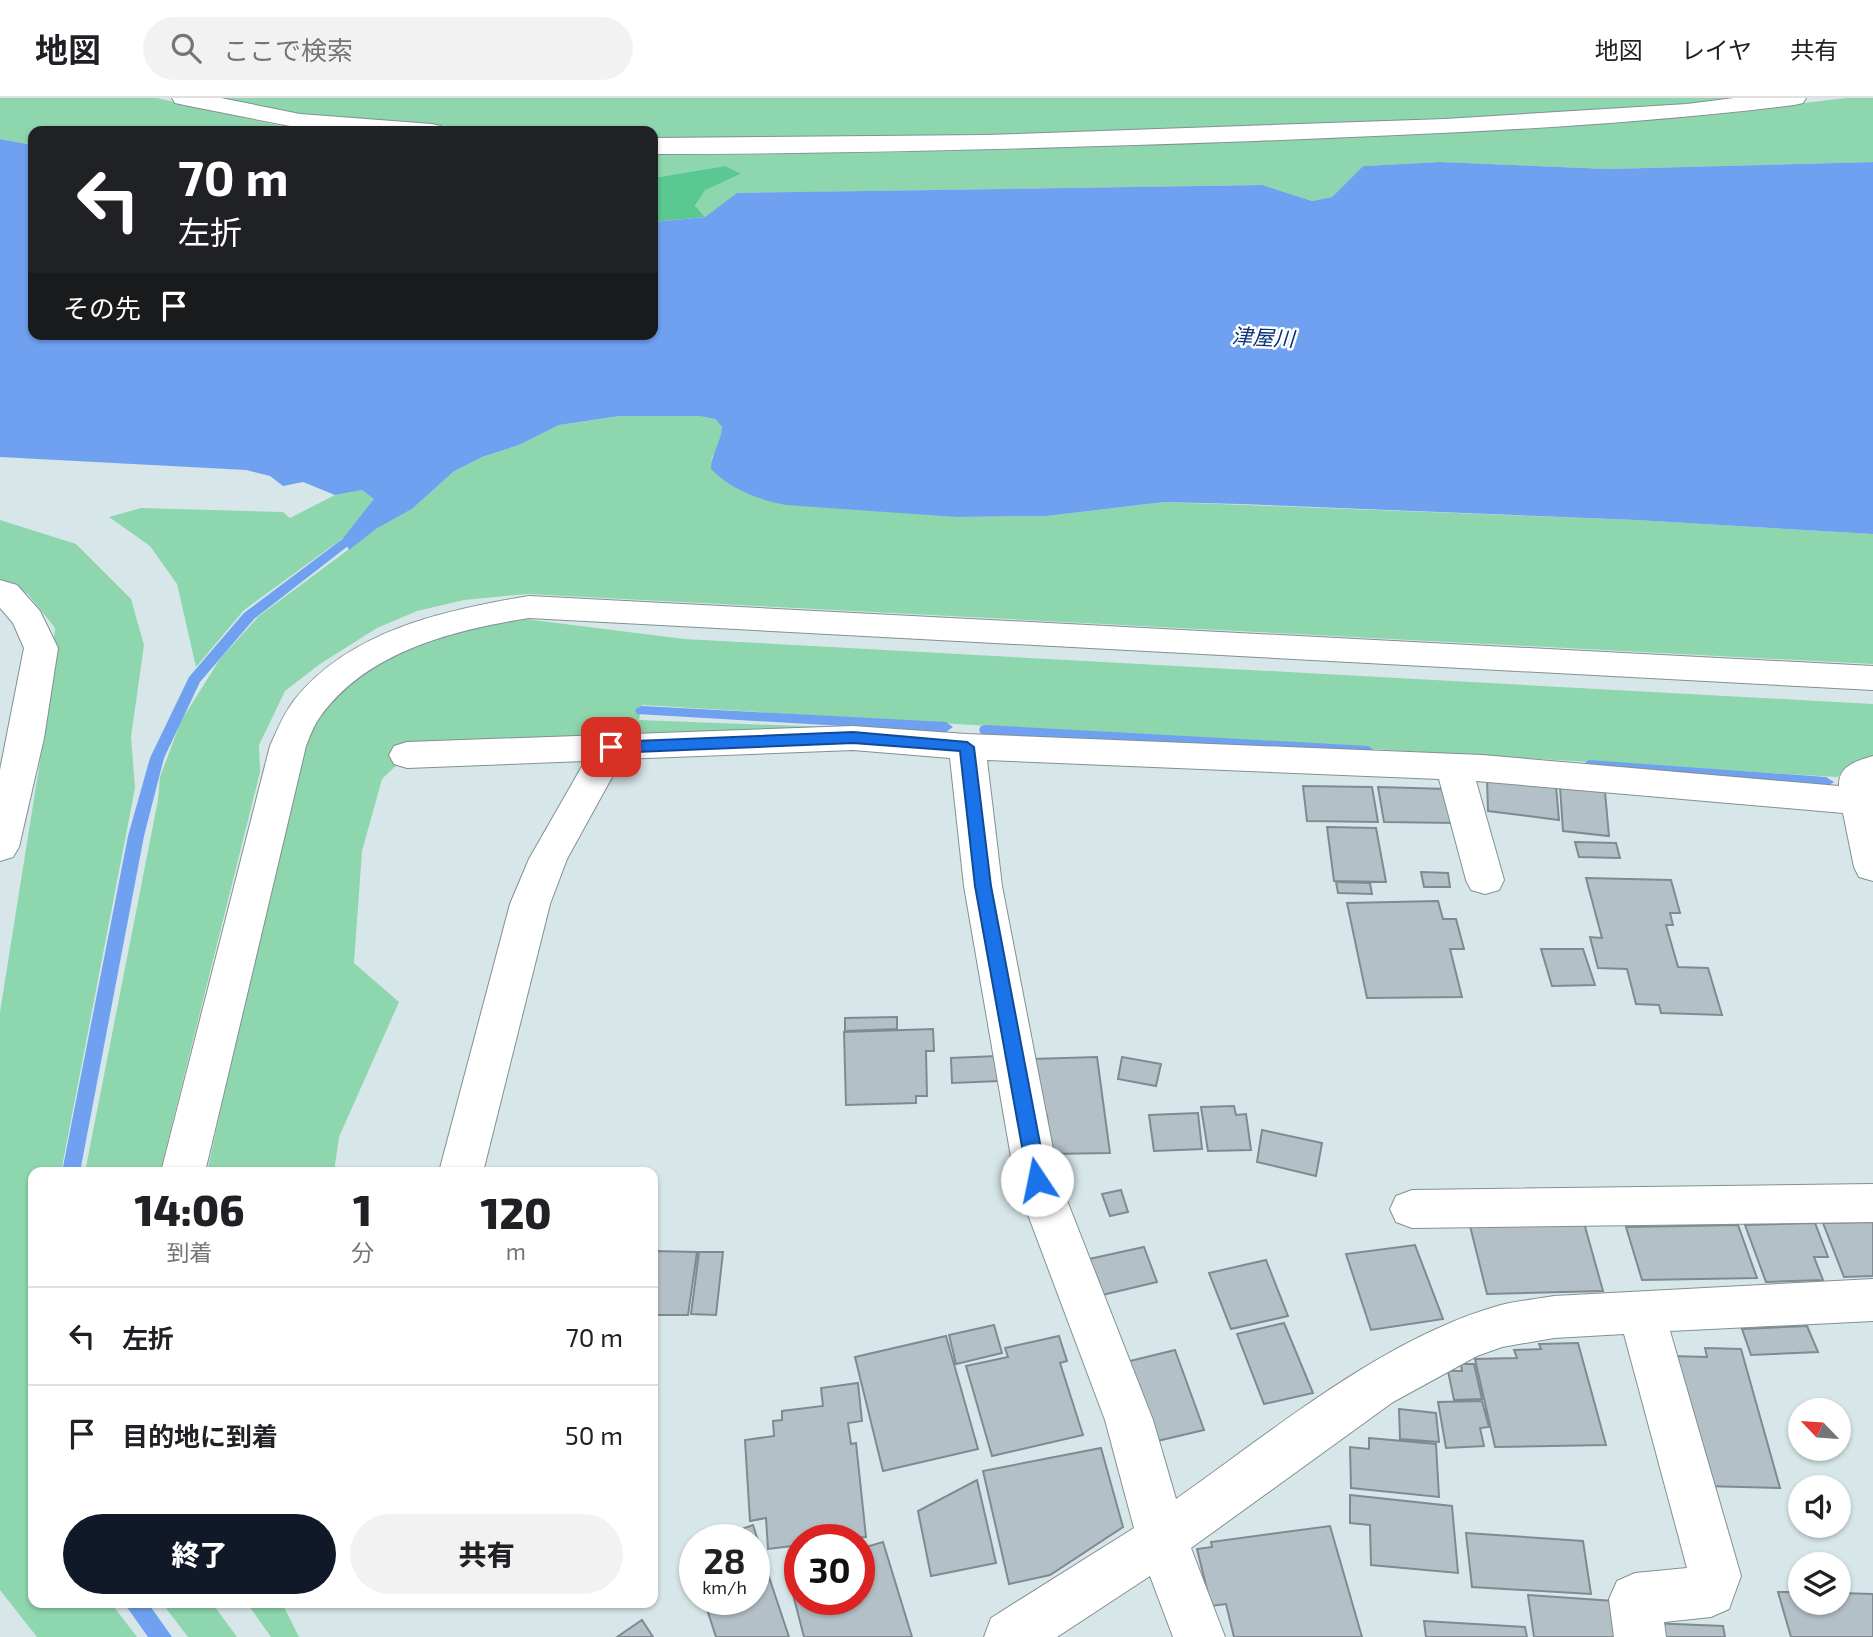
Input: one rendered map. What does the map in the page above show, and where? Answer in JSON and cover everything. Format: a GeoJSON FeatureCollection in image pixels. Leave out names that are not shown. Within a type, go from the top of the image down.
{"type":"FeatureCollection","features":[{"type":"Feature","properties":{"kind":"street"},"geometry":{"type":"LineString","coordinates":[[184,98],[300,121],[366,126]]}},
{"type":"Feature","properties":{"kind":"street"},"geometry":{"type":"LineString","coordinates":[[658,146],[986,143],[1445,126],[1687,111],[1794,98]]}},
{"type":"Feature","properties":{"kind":"street"},"geometry":{"type":"LineString","coordinates":[[0,591],[5,593],[27,619],[41,648],[26,738],[0,847]]}},
{"type":"Feature","properties":{"kind":"street"},"geometry":{"type":"LineString","coordinates":[[184,1167],[288,746],[307,708],[334,680],[397,642],[436,626],[479,614],[529,607],[1873,678]]}},
{"type":"Feature","properties":{"kind":"street"},"geometry":{"type":"LineString","coordinates":[[407,755],[853,737],[967,747],[1454,767],[1867,801],[1873,867]]}},
{"type":"Feature","properties":{"kind":"street"},"geometry":{"type":"LineString","coordinates":[[462,1167],[530,904],[548,859],[611,747]]}},
{"type":"Feature","properties":{"kind":"street"},"geometry":{"type":"LineString","coordinates":[[967,747],[983,886],[1037,1180],[1129,1420],[1162,1539],[1199,1637]]}},
{"type":"Feature","properties":{"kind":"street"},"geometry":{"type":"LineString","coordinates":[[1454,767],[1485,880]]}},
{"type":"Feature","properties":{"kind":"street"},"geometry":{"type":"LineString","coordinates":[[1412,1209],[1873,1203]]}},
{"type":"Feature","properties":{"kind":"street"},"geometry":{"type":"LineString","coordinates":[[1010,1637],[1162,1539],[1376,1386],[1462,1340],[1502,1326],[1554,1317],[1873,1300]]}},
{"type":"Feature","properties":{"kind":"street"},"geometry":{"type":"LineString","coordinates":[[1640,1637],[1635,1600],[1711,1591],[1715,1576],[1641,1312]]}},
{"type":"Feature","properties":{"kind":"green space"},"geometry":{"type":"Polygon","coordinates":[[[0,98],[157,98],[281,126],[28,126],[28,144],[0,139],[0,98]]]}},
{"type":"Feature","properties":{"kind":"green space"},"geometry":{"type":"Polygon","coordinates":[[[205,98],[1752,98],[1581,114],[1409,123],[1054,134],[658,141],[658,126],[448,126],[288,113],[205,98]]]}},
{"type":"Feature","properties":{"kind":"green space"},"geometry":{"type":"Polygon","coordinates":[[[1847,98],[1873,98],[1873,162],[1608,169],[1440,162],[1363,166],[1332,197],[1312,201],[1261,185],[738,193],[705,217],[695,207],[705,189],[740,175],[725,166],[658,177],[658,151],[984,148],[1444,130],[1690,116],[1847,98]]]}},
{"type":"Feature","properties":{"kind":"green space"},"geometry":{"type":"Polygon","coordinates":[[[725,166],[741,174],[705,190],[695,206],[705,217],[658,222],[658,177],[725,166]]]}},
{"type":"Feature","properties":{"kind":"green space"},"geometry":{"type":"Polygon","coordinates":[[[621,416],[699,416],[715,419],[722,427],[721,441],[711,459],[957,517],[1047,516],[1164,502],[1636,520],[1873,534],[1873,664],[527,594],[464,600],[417,611],[377,628],[320,664],[285,691],[259,745],[260,772],[161,1167],[86,1167],[158,800],[160,777],[181,721],[220,659],[259,616],[376,529],[412,509],[453,472],[559,425],[621,416]]]}},
{"type":"Feature","properties":{"kind":"green space"},"geometry":{"type":"Polygon","coordinates":[[[362,490],[375,499],[343,538],[244,610],[196,667],[177,584],[150,546],[109,517],[141,508],[283,512],[290,518],[335,495],[362,490]]]}},
{"type":"Feature","properties":{"kind":"green space"},"geometry":{"type":"Polygon","coordinates":[[[0,520],[76,544],[131,599],[144,645],[131,737],[135,788],[62,1167],[28,1167],[28,1608],[115,1608],[137,1637],[37,1637],[0,1590],[0,1012],[44,736],[55,628],[28,594],[0,579],[0,520]]]}},
{"type":"Feature","properties":{"kind":"green space"},"geometry":{"type":"Polygon","coordinates":[[[525,619],[684,639],[1873,704],[1873,759],[1848,765],[1838,777],[642,705],[639,720],[854,728],[403,759],[382,779],[362,851],[354,963],[399,1002],[339,1137],[335,1167],[208,1167],[299,758],[318,715],[355,676],[437,635],[525,619]]]}},
{"type":"Feature","properties":{"kind":"green space"},"geometry":{"type":"Polygon","coordinates":[[[166,1608],[216,1608],[237,1637],[188,1637],[166,1608]]]}},
{"type":"Feature","properties":{"kind":"green space"},"geometry":{"type":"Polygon","coordinates":[[[251,1608],[284,1608],[299,1637],[271,1637],[251,1608]]]}},
{"type":"Feature","properties":{"kind":"water","name":"津屋川"},"geometry":{"type":"Polygon","coordinates":[[[0,139],[28,144],[28,340],[658,340],[658,222],[705,217],[737,193],[1262,185],[1312,201],[1332,197],[1363,166],[1440,162],[1608,169],[1873,162],[1873,534],[1636,520],[1239,504],[1164,502],[1047,516],[957,517],[786,505],[746,493],[711,469],[722,427],[715,419],[699,416],[620,416],[559,425],[519,445],[482,457],[453,472],[412,509],[376,529],[349,550],[343,538],[374,499],[362,490],[335,495],[303,482],[283,486],[270,476],[246,470],[0,457],[0,139]]]}},
{"type":"Feature","properties":{"kind":"building"},"geometry":{"type":"Polygon","coordinates":[[[1487,778],[1556,786],[1559,820],[1488,811],[1487,778]]]}},
{"type":"Feature","properties":{"kind":"building"},"geometry":{"type":"Polygon","coordinates":[[[1303,786],[1372,787],[1378,822],[1307,821],[1303,786]]]}},
{"type":"Feature","properties":{"kind":"building"},"geometry":{"type":"Polygon","coordinates":[[[1378,787],[1447,789],[1455,823],[1384,822],[1378,787]]]}},
{"type":"Feature","properties":{"kind":"building"},"geometry":{"type":"Polygon","coordinates":[[[1560,787],[1605,792],[1609,836],[1563,831],[1560,787]]]}},
{"type":"Feature","properties":{"kind":"building"},"geometry":{"type":"Polygon","coordinates":[[[1327,827],[1376,828],[1386,882],[1334,881],[1327,827]]]}},
{"type":"Feature","properties":{"kind":"building"},"geometry":{"type":"Polygon","coordinates":[[[1575,842],[1616,843],[1620,858],[1579,857],[1575,842]]]}},
{"type":"Feature","properties":{"kind":"building"},"geometry":{"type":"Polygon","coordinates":[[[1421,872],[1448,873],[1450,887],[1424,887],[1421,872]]]}},
{"type":"Feature","properties":{"kind":"building"},"geometry":{"type":"Polygon","coordinates":[[[1586,878],[1671,880],[1680,913],[1670,913],[1673,925],[1666,925],[1678,967],[1708,968],[1722,1015],[1661,1013],[1659,1005],[1636,1004],[1627,969],[1598,968],[1590,937],[1602,938],[1586,878]]]}},
{"type":"Feature","properties":{"kind":"building"},"geometry":{"type":"Polygon","coordinates":[[[1336,882],[1370,883],[1372,894],[1338,893],[1336,882]]]}},
{"type":"Feature","properties":{"kind":"building"},"geometry":{"type":"Polygon","coordinates":[[[1438,901],[1443,919],[1456,919],[1464,949],[1450,949],[1462,997],[1367,998],[1347,903],[1438,901]]]}},
{"type":"Feature","properties":{"kind":"building"},"geometry":{"type":"Polygon","coordinates":[[[1541,949],[1583,949],[1595,985],[1552,986],[1541,949]]]}},
{"type":"Feature","properties":{"kind":"building"},"geometry":{"type":"Polygon","coordinates":[[[897,1017],[897,1029],[845,1031],[845,1018],[897,1017]]]}},
{"type":"Feature","properties":{"kind":"building"},"geometry":{"type":"Polygon","coordinates":[[[933,1029],[934,1051],[926,1051],[927,1096],[916,1096],[916,1103],[846,1105],[844,1032],[933,1029]]]}},
{"type":"Feature","properties":{"kind":"building"},"geometry":{"type":"Polygon","coordinates":[[[997,1056],[999,1081],[952,1083],[951,1058],[997,1056]]]}},
{"type":"Feature","properties":{"kind":"building"},"geometry":{"type":"Polygon","coordinates":[[[1097,1057],[1110,1153],[1051,1154],[1047,1115],[1036,1115],[1032,1059],[1097,1057]]]}},
{"type":"Feature","properties":{"kind":"building"},"geometry":{"type":"Polygon","coordinates":[[[1122,1057],[1161,1064],[1156,1086],[1118,1079],[1122,1057]]]}},
{"type":"Feature","properties":{"kind":"building"},"geometry":{"type":"Polygon","coordinates":[[[1234,1106],[1236,1115],[1246,1114],[1251,1150],[1208,1151],[1201,1107],[1234,1106]]]}},
{"type":"Feature","properties":{"kind":"building"},"geometry":{"type":"Polygon","coordinates":[[[1198,1113],[1202,1149],[1154,1151],[1149,1115],[1198,1113]]]}},
{"type":"Feature","properties":{"kind":"building"},"geometry":{"type":"Polygon","coordinates":[[[1262,1130],[1322,1143],[1316,1176],[1257,1162],[1262,1130]]]}},
{"type":"Feature","properties":{"kind":"building"},"geometry":{"type":"Polygon","coordinates":[[[1121,1190],[1128,1212],[1110,1216],[1102,1194],[1121,1190]]]}},
{"type":"Feature","properties":{"kind":"building"},"geometry":{"type":"Polygon","coordinates":[[[1873,1222],[1873,1276],[1844,1277],[1823,1223],[1873,1222]]]}},
{"type":"Feature","properties":{"kind":"building"},"geometry":{"type":"Polygon","coordinates":[[[1584,1223],[1603,1291],[1487,1294],[1470,1226],[1584,1223]]]}},
{"type":"Feature","properties":{"kind":"building"},"geometry":{"type":"Polygon","coordinates":[[[1815,1223],[1828,1257],[1814,1257],[1823,1280],[1766,1282],[1745,1225],[1815,1223]]]}},
{"type":"Feature","properties":{"kind":"building"},"geometry":{"type":"Polygon","coordinates":[[[1738,1225],[1757,1278],[1642,1280],[1626,1227],[1738,1225]]]}},
{"type":"Feature","properties":{"kind":"building"},"geometry":{"type":"Polygon","coordinates":[[[1415,1245],[1443,1319],[1371,1330],[1346,1254],[1415,1245]]]}},
{"type":"Feature","properties":{"kind":"building"},"geometry":{"type":"Polygon","coordinates":[[[1144,1247],[1157,1282],[1102,1295],[1089,1259],[1144,1247]]]}},
{"type":"Feature","properties":{"kind":"building"},"geometry":{"type":"Polygon","coordinates":[[[658,1251],[697,1252],[688,1315],[658,1315],[658,1251]]]}},
{"type":"Feature","properties":{"kind":"building"},"geometry":{"type":"Polygon","coordinates":[[[699,1252],[723,1252],[716,1315],[691,1314],[699,1252]]]}},
{"type":"Feature","properties":{"kind":"building"},"geometry":{"type":"Polygon","coordinates":[[[1266,1260],[1288,1316],[1231,1329],[1209,1273],[1266,1260]]]}},
{"type":"Feature","properties":{"kind":"building"},"geometry":{"type":"Polygon","coordinates":[[[1284,1323],[1313,1393],[1264,1404],[1237,1334],[1284,1323]]]}},
{"type":"Feature","properties":{"kind":"building"},"geometry":{"type":"Polygon","coordinates":[[[994,1325],[1002,1353],[956,1364],[949,1335],[994,1325]]]}},
{"type":"Feature","properties":{"kind":"building"},"geometry":{"type":"Polygon","coordinates":[[[1807,1326],[1818,1352],[1751,1355],[1742,1329],[1807,1326]]]}},
{"type":"Feature","properties":{"kind":"building"},"geometry":{"type":"Polygon","coordinates":[[[946,1336],[978,1449],[883,1471],[855,1357],[946,1336]]]}},
{"type":"Feature","properties":{"kind":"building"},"geometry":{"type":"Polygon","coordinates":[[[1059,1336],[1067,1361],[1060,1363],[1083,1435],[992,1456],[966,1366],[1008,1357],[1005,1348],[1059,1336]]]}},
{"type":"Feature","properties":{"kind":"building"},"geometry":{"type":"Polygon","coordinates":[[[1578,1343],[1606,1445],[1495,1447],[1475,1359],[1517,1358],[1514,1350],[1541,1349],[1539,1344],[1578,1343]]]}},
{"type":"Feature","properties":{"kind":"building"},"geometry":{"type":"Polygon","coordinates":[[[1705,1348],[1741,1349],[1780,1488],[1704,1486],[1672,1356],[1707,1357],[1705,1348]]]}},
{"type":"Feature","properties":{"kind":"building"},"geometry":{"type":"Polygon","coordinates":[[[1175,1350],[1204,1430],[1153,1442],[1126,1362],[1175,1350]]]}},
{"type":"Feature","properties":{"kind":"building"},"geometry":{"type":"Polygon","coordinates":[[[1461,1364],[1474,1364],[1482,1399],[1454,1400],[1448,1371],[1462,1371],[1461,1364]]]}},
{"type":"Feature","properties":{"kind":"building"},"geometry":{"type":"Polygon","coordinates":[[[858,1383],[862,1421],[848,1423],[851,1444],[856,1443],[865,1524],[784,1524],[784,1547],[770,1549],[770,1524],[766,1524],[766,1518],[750,1521],[745,1440],[774,1436],[773,1421],[782,1420],[782,1411],[823,1406],[821,1388],[858,1383]]]}},
{"type":"Feature","properties":{"kind":"building"},"geometry":{"type":"Polygon","coordinates":[[[1482,1401],[1489,1427],[1480,1428],[1484,1446],[1446,1448],[1438,1402],[1482,1401]]]}},
{"type":"Feature","properties":{"kind":"building"},"geometry":{"type":"Polygon","coordinates":[[[1399,1409],[1436,1413],[1439,1442],[1400,1439],[1399,1409]]]}},
{"type":"Feature","properties":{"kind":"building"},"geometry":{"type":"Polygon","coordinates":[[[1369,1438],[1436,1444],[1439,1497],[1351,1488],[1350,1447],[1369,1449],[1369,1438]]]}},
{"type":"Feature","properties":{"kind":"building"},"geometry":{"type":"Polygon","coordinates":[[[1101,1448],[1123,1527],[1050,1575],[1009,1584],[983,1471],[1101,1448]]]}},
{"type":"Feature","properties":{"kind":"building"},"geometry":{"type":"Polygon","coordinates":[[[977,1480],[996,1563],[931,1576],[918,1511],[977,1480]]]}},
{"type":"Feature","properties":{"kind":"building"},"geometry":{"type":"Polygon","coordinates":[[[1350,1495],[1452,1506],[1458,1573],[1371,1565],[1370,1525],[1350,1523],[1350,1495]]]}},
{"type":"Feature","properties":{"kind":"building"},"geometry":{"type":"Polygon","coordinates":[[[1330,1526],[1362,1637],[1234,1637],[1226,1604],[1211,1606],[1197,1549],[1212,1547],[1211,1542],[1330,1526]]]}},
{"type":"Feature","properties":{"kind":"building"},"geometry":{"type":"Polygon","coordinates":[[[1466,1533],[1583,1541],[1591,1594],[1472,1587],[1466,1533]]]}},
{"type":"Feature","properties":{"kind":"building"},"geometry":{"type":"Polygon","coordinates":[[[883,1542],[912,1637],[804,1637],[798,1615],[875,1615],[875,1544],[883,1542]]]}},
{"type":"Feature","properties":{"kind":"building"},"geometry":{"type":"Polygon","coordinates":[[[770,1580],[789,1637],[716,1637],[709,1615],[770,1615],[770,1580]]]}},
{"type":"Feature","properties":{"kind":"building"},"geometry":{"type":"Polygon","coordinates":[[[1778,1592],[1788,1592],[1788,1615],[1851,1615],[1851,1593],[1873,1594],[1873,1637],[1791,1637],[1778,1592]]]}},
{"type":"Feature","properties":{"kind":"building"},"geometry":{"type":"Polygon","coordinates":[[[1528,1595],[1614,1601],[1620,1637],[1534,1637],[1528,1595]]]}},
{"type":"Feature","properties":{"kind":"building"},"geometry":{"type":"Polygon","coordinates":[[[642,1620],[653,1637],[617,1637],[642,1620]]]}},
{"type":"Feature","properties":{"kind":"building"},"geometry":{"type":"Polygon","coordinates":[[[1424,1621],[1525,1627],[1527,1637],[1426,1637],[1424,1621]]]}},
{"type":"Feature","properties":{"kind":"building"},"geometry":{"type":"Polygon","coordinates":[[[1650,1623],[1723,1626],[1725,1637],[1653,1637],[1650,1623]]]}},
{"type":"Feature","properties":{"kind":"waterway"},"geometry":{"type":"LineString","coordinates":[[72,1167],[136,836],[157,758],[194,680],[249,616],[361,529]]}},
{"type":"Feature","properties":{"kind":"waterway"},"geometry":{"type":"LineString","coordinates":[[642,711],[946,727]]}},
{"type":"Feature","properties":{"kind":"waterway"},"geometry":{"type":"LineString","coordinates":[[986,730],[1368,751]]}},
{"type":"Feature","properties":{"kind":"waterway"},"geometry":{"type":"LineString","coordinates":[[1589,765],[1826,782]]}},
{"type":"Feature","properties":{"kind":"waterway"},"geometry":{"type":"LineString","coordinates":[[139,1608],[161,1637]]}},
{"type":"Feature","properties":{"kind":"route"},"geometry":{"type":"LineString","coordinates":[[611,747],[853,737],[967,747],[983,886],[1037,1180]]}}]}
